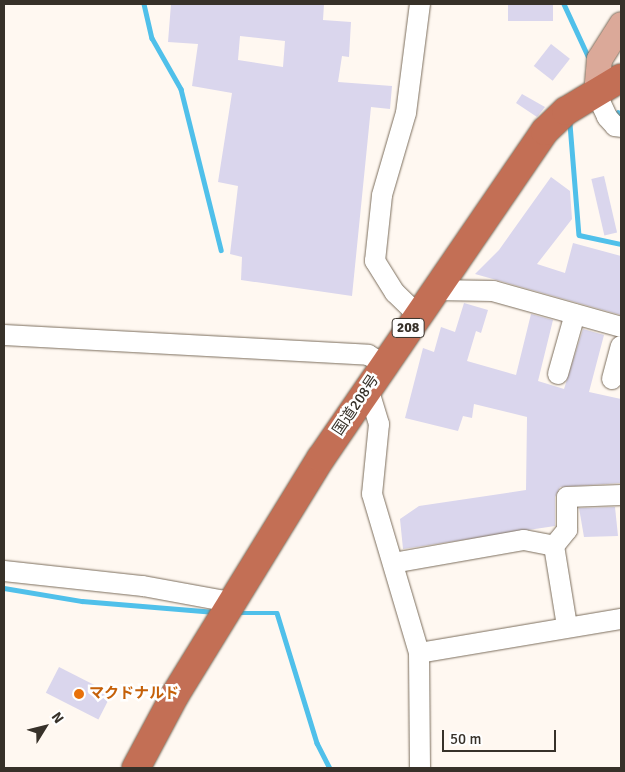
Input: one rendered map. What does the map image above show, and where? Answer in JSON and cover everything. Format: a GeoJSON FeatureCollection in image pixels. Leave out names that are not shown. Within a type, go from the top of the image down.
{"type":"FeatureCollection","features":[{"type":"Feature","properties":{"kind":"highway","name":"国道208号"},"geometry":{"type":"LineString","coordinates":[[136,768],[224,612],[368,388],[545,132],[566,111],[621,78]]}},
{"type":"Feature","properties":{"kind":"main road"},"geometry":{"type":"LineString","coordinates":[[596,93],[599,59],[621,24]]}},
{"type":"Feature","properties":{"kind":"street"},"geometry":{"type":"LineString","coordinates":[[417,7],[406,113],[382,195],[375,261],[395,293],[418,315]]}},
{"type":"Feature","properties":{"kind":"street"},"geometry":{"type":"LineString","coordinates":[[596,93],[608,117],[615,126],[621,126]]}},
{"type":"Feature","properties":{"kind":"street"},"geometry":{"type":"LineString","coordinates":[[435,290],[493,291],[621,327]]}},
{"type":"Feature","properties":{"kind":"street"},"geometry":{"type":"LineString","coordinates":[[558,374],[575,314]]}},
{"type":"Feature","properties":{"kind":"street"},"geometry":{"type":"LineString","coordinates":[[4,335],[368,355],[384,364]]}},
{"type":"Feature","properties":{"kind":"street"},"geometry":{"type":"LineString","coordinates":[[612,380],[621,346]]}},
{"type":"Feature","properties":{"kind":"street"},"geometry":{"type":"LineString","coordinates":[[368,388],[379,424],[372,494],[419,653],[420,768]]}},
{"type":"Feature","properties":{"kind":"street"},"geometry":{"type":"LineString","coordinates":[[567,626],[554,546],[567,530],[567,497],[621,495]]}},
{"type":"Feature","properties":{"kind":"street"},"geometry":{"type":"LineString","coordinates":[[393,563],[524,540],[554,546]]}},
{"type":"Feature","properties":{"kind":"street"},"geometry":{"type":"LineString","coordinates":[[4,571],[143,586],[224,612]]}},
{"type":"Feature","properties":{"kind":"street"},"geometry":{"type":"LineString","coordinates":[[419,653],[567,626],[621,619]]}},
{"type":"Feature","properties":{"kind":"building"},"geometry":{"type":"Polygon","coordinates":[[[171,4],[324,4],[323,20],[351,22],[349,57],[342,56],[338,82],[392,86],[390,109],[371,107],[352,296],[241,280],[242,257],[230,254],[238,186],[218,182],[232,93],[192,86],[198,44],[168,42],[171,4]],[[240,36],[238,60],[283,67],[285,41],[240,36]]]}},
{"type":"Feature","properties":{"kind":"building"},"geometry":{"type":"Polygon","coordinates":[[[508,4],[553,4],[553,21],[508,21],[508,4]]]}},
{"type":"Feature","properties":{"kind":"building"},"geometry":{"type":"Polygon","coordinates":[[[551,44],[570,59],[553,81],[534,66],[551,44]]]}},
{"type":"Feature","properties":{"kind":"building"},"geometry":{"type":"Polygon","coordinates":[[[522,94],[545,107],[537,117],[516,103],[522,94]]]}},
{"type":"Feature","properties":{"kind":"building"},"geometry":{"type":"Polygon","coordinates":[[[604,176],[617,233],[604,235],[591,179],[604,176]]]}},
{"type":"Feature","properties":{"kind":"building"},"geometry":{"type":"Polygon","coordinates":[[[551,177],[570,191],[572,219],[537,264],[565,273],[573,243],[621,256],[621,315],[475,274],[499,250],[551,177]]]}},
{"type":"Feature","properties":{"kind":"building"},"geometry":{"type":"Polygon","coordinates":[[[464,303],[488,310],[481,333],[476,331],[467,361],[516,375],[531,314],[553,320],[538,381],[564,389],[583,329],[604,335],[589,392],[621,399],[621,483],[560,487],[555,497],[555,526],[403,549],[400,519],[419,506],[526,490],[527,417],[474,404],[472,418],[463,416],[458,431],[405,418],[423,348],[434,352],[441,327],[455,332],[464,303]]]}},
{"type":"Feature","properties":{"kind":"building"},"geometry":{"type":"Polygon","coordinates":[[[615,507],[618,536],[584,537],[579,508],[615,507]]]}},
{"type":"Feature","properties":{"kind":"building","name":"マクドナルド"},"geometry":{"type":"Polygon","coordinates":[[[59,667],[112,694],[98,720],[46,693],[59,667]]]}},
{"type":"Feature","properties":{"kind":"waterway"},"geometry":{"type":"LineString","coordinates":[[144,4],[152,38],[181,89],[221,250]]}},
{"type":"Feature","properties":{"kind":"waterway"},"geometry":{"type":"LineString","coordinates":[[564,4],[588,56]]}},
{"type":"Feature","properties":{"kind":"waterway"},"geometry":{"type":"LineString","coordinates":[[570,124],[579,235],[621,244]]}},
{"type":"Feature","properties":{"kind":"waterway"},"geometry":{"type":"LineString","coordinates":[[4,588],[82,601],[215,612]]}},
{"type":"Feature","properties":{"kind":"waterway"},"geometry":{"type":"LineString","coordinates":[[236,613],[277,613],[317,743],[330,768]]}},
{"type":"Feature","properties":{"kind":"place","name":"マクドナルド"},"geometry":{"type":"Point","coordinates":[79,694]}}]}
